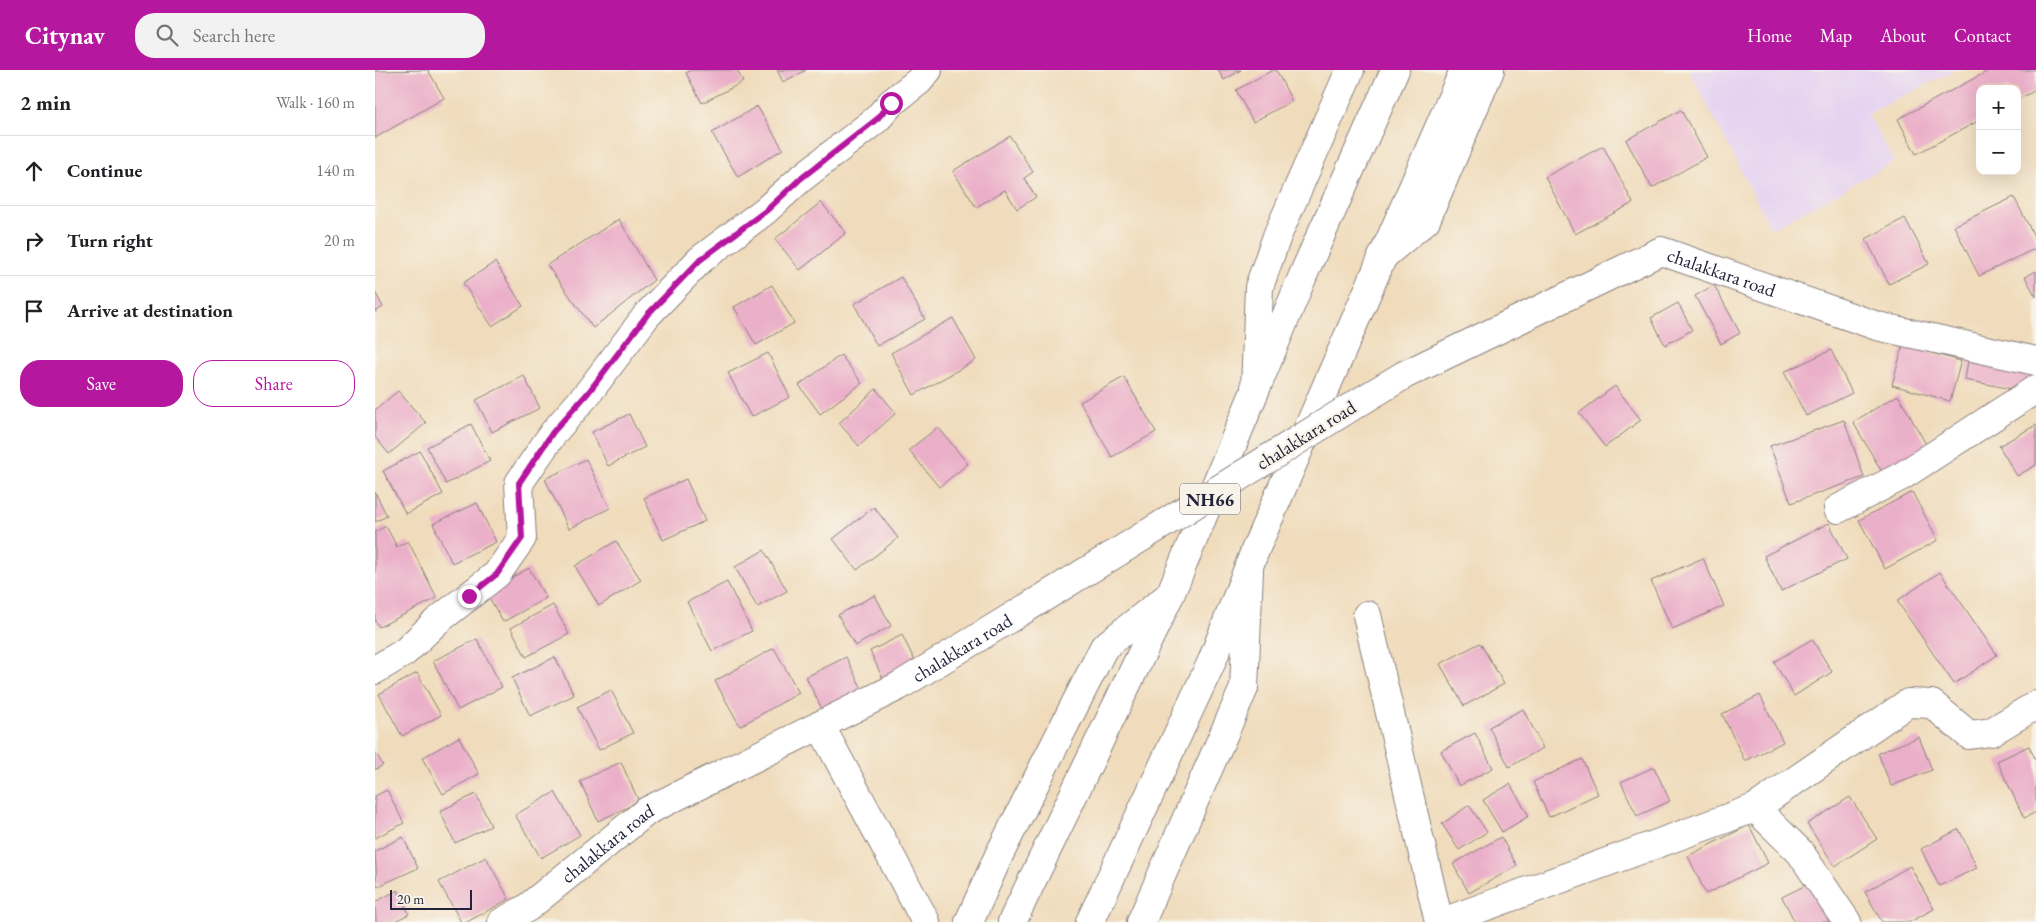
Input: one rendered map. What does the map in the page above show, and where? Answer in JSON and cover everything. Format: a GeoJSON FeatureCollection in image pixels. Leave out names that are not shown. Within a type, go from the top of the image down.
{"type":"FeatureCollection","features":[{"type":"Feature","properties":{"kind":"main road"},"geometry":{"type":"LineString","coordinates":[[375,670],[405,652],[436,622],[497,574],[522,538],[519,483],[553,432],[588,393],[647,315],[700,260],[767,210],[799,180],[877,119],[891,103],[919,81],[928,70]]}},
{"type":"Feature","properties":{"kind":"main road"},"geometry":{"type":"LineString","coordinates":[[1255,390],[1259,287],[1277,236],[1350,70]]}},
{"type":"Feature","properties":{"kind":"main road","name":"NH66"},"geometry":{"type":"LineString","coordinates":[[1012,922],[1170,595],[1255,390],[1395,70]]}},
{"type":"Feature","properties":{"kind":"main road","name":"NH66"},"geometry":{"type":"LineString","coordinates":[[1090,922],[1211,661],[1249,565],[1464,70]]}},
{"type":"Feature","properties":{"kind":"main road"},"geometry":{"type":"LineString","coordinates":[[1382,257],[1426,220],[1490,70]]}},
{"type":"Feature","properties":{"kind":"main road","name":"chalakkara road"},"geometry":{"type":"LineString","coordinates":[[502,922],[527,908],[647,811],[899,686],[1404,374],[1661,251],[1877,326],[2036,361]]}},
{"type":"Feature","properties":{"kind":"main road"},"geometry":{"type":"LineString","coordinates":[[1838,509],[1902,476],[2036,389]]}},
{"type":"Feature","properties":{"kind":"main road"},"geometry":{"type":"LineString","coordinates":[[1141,922],[1244,688],[1249,565]]}},
{"type":"Feature","properties":{"kind":"main road"},"geometry":{"type":"LineString","coordinates":[[969,922],[999,856],[1104,647],[1170,595]]}},
{"type":"Feature","properties":{"kind":"main road"},"geometry":{"type":"LineString","coordinates":[[1367,615],[1441,922],[1755,808],[1908,703],[1932,704],[1969,735],[1991,732],[2036,705]]}},
{"type":"Feature","properties":{"kind":"main road"},"geometry":{"type":"LineString","coordinates":[[820,725],[926,922]]}},
{"type":"Feature","properties":{"kind":"main road"},"geometry":{"type":"LineString","coordinates":[[1755,808],[1800,852],[1847,922]]}},
{"type":"Feature","properties":{"kind":"shaded area"},"geometry":{"type":"Polygon","coordinates":[[[1689,70],[1955,70],[1868,114],[1894,162],[1771,229],[1689,70]]]}},
{"type":"Feature","properties":{"kind":"building"},"geometry":{"type":"Polygon","coordinates":[[[428,70],[444,98],[375,138],[375,71],[428,70]]]}},
{"type":"Feature","properties":{"kind":"building"},"geometry":{"type":"Polygon","coordinates":[[[691,70],[737,70],[743,82],[702,103],[686,73],[691,70]]]}},
{"type":"Feature","properties":{"kind":"building"},"geometry":{"type":"Polygon","coordinates":[[[777,70],[806,70],[783,82],[777,70]]]}},
{"type":"Feature","properties":{"kind":"building"},"geometry":{"type":"Polygon","coordinates":[[[1218,70],[1241,70],[1224,80],[1218,70]]]}},
{"type":"Feature","properties":{"kind":"building"},"geometry":{"type":"Polygon","coordinates":[[[1276,70],[1292,101],[1253,122],[1236,90],[1276,70]]]}},
{"type":"Feature","properties":{"kind":"building"},"geometry":{"type":"Polygon","coordinates":[[[1990,70],[2036,70],[2036,90],[2021,98],[2021,85],[1976,85],[1976,122],[1916,154],[1898,119],[1990,70]]]}},
{"type":"Feature","properties":{"kind":"building"},"geometry":{"type":"Polygon","coordinates":[[[757,106],[783,149],[738,177],[712,133],[757,106]]]}},
{"type":"Feature","properties":{"kind":"building"},"geometry":{"type":"Polygon","coordinates":[[[1681,110],[1707,157],[1652,188],[1626,140],[1681,110]]]}},
{"type":"Feature","properties":{"kind":"building"},"geometry":{"type":"Polygon","coordinates":[[[1010,136],[1033,172],[1024,178],[1036,197],[1017,209],[1005,190],[976,207],[953,171],[1010,136]]]}},
{"type":"Feature","properties":{"kind":"building"},"geometry":{"type":"Polygon","coordinates":[[[1603,146],[1633,203],[1575,234],[1545,177],[1603,146]]]}},
{"type":"Feature","properties":{"kind":"building"},"geometry":{"type":"Polygon","coordinates":[[[2014,197],[2036,240],[2036,248],[1979,276],[1954,226],[2014,197]]]}},
{"type":"Feature","properties":{"kind":"building"},"geometry":{"type":"Polygon","coordinates":[[[821,202],[846,233],[800,270],[775,239],[821,202]]]}},
{"type":"Feature","properties":{"kind":"building"},"geometry":{"type":"Polygon","coordinates":[[[1905,218],[1929,264],[1889,284],[1866,239],[1905,218]]]}},
{"type":"Feature","properties":{"kind":"building"},"geometry":{"type":"Polygon","coordinates":[[[619,219],[654,280],[593,328],[547,265],[619,219]]]}},
{"type":"Feature","properties":{"kind":"building"},"geometry":{"type":"Polygon","coordinates":[[[495,262],[523,306],[492,326],[463,283],[495,262]]]}},
{"type":"Feature","properties":{"kind":"building"},"geometry":{"type":"Polygon","coordinates":[[[2036,271],[2036,297],[2025,277],[2036,271]]]}},
{"type":"Feature","properties":{"kind":"building"},"geometry":{"type":"Polygon","coordinates":[[[901,277],[925,319],[877,346],[854,304],[901,277]]]}},
{"type":"Feature","properties":{"kind":"building"},"geometry":{"type":"Polygon","coordinates":[[[772,285],[794,323],[756,345],[734,307],[772,285]]]}},
{"type":"Feature","properties":{"kind":"building"},"geometry":{"type":"Polygon","coordinates":[[[1714,285],[1740,333],[1721,344],[1695,296],[1714,285]]]}},
{"type":"Feature","properties":{"kind":"building"},"geometry":{"type":"Polygon","coordinates":[[[375,292],[383,307],[375,312],[375,292]]]}},
{"type":"Feature","properties":{"kind":"building"},"geometry":{"type":"Polygon","coordinates":[[[1678,303],[1692,330],[1665,345],[1651,318],[1678,303]]]}},
{"type":"Feature","properties":{"kind":"building"},"geometry":{"type":"Polygon","coordinates":[[[953,318],[976,360],[914,395],[891,353],[953,318]]]}},
{"type":"Feature","properties":{"kind":"building"},"geometry":{"type":"Polygon","coordinates":[[[1903,345],[1961,361],[1950,401],[1892,385],[1903,345]]]}},
{"type":"Feature","properties":{"kind":"building"},"geometry":{"type":"Polygon","coordinates":[[[1831,350],[1852,393],[1806,416],[1784,372],[1831,350]]]}},
{"type":"Feature","properties":{"kind":"building"},"geometry":{"type":"Polygon","coordinates":[[[768,353],[790,397],[751,417],[728,373],[768,353]]]}},
{"type":"Feature","properties":{"kind":"building"},"geometry":{"type":"Polygon","coordinates":[[[841,355],[862,383],[820,414],[799,385],[841,355]]]}},
{"type":"Feature","properties":{"kind":"building"},"geometry":{"type":"Polygon","coordinates":[[[1968,361],[2031,374],[2028,392],[1965,380],[1968,361]]]}},
{"type":"Feature","properties":{"kind":"building"},"geometry":{"type":"Polygon","coordinates":[[[524,376],[540,408],[492,432],[476,400],[524,376]]]}},
{"type":"Feature","properties":{"kind":"building"},"geometry":{"type":"Polygon","coordinates":[[[1124,377],[1156,432],[1112,457],[1080,402],[1124,377]]]}},
{"type":"Feature","properties":{"kind":"building"},"geometry":{"type":"Polygon","coordinates":[[[1615,386],[1641,420],[1605,447],[1579,413],[1615,386]]]}},
{"type":"Feature","properties":{"kind":"building"},"geometry":{"type":"Polygon","coordinates":[[[876,389],[896,413],[859,446],[839,423],[876,389]]]}},
{"type":"Feature","properties":{"kind":"building"},"geometry":{"type":"Polygon","coordinates":[[[398,391],[426,423],[389,454],[375,437],[375,410],[398,391]]]}},
{"type":"Feature","properties":{"kind":"building"},"geometry":{"type":"Polygon","coordinates":[[[1898,395],[1927,446],[1882,472],[1853,422],[1898,395]]]}},
{"type":"Feature","properties":{"kind":"building"},"geometry":{"type":"Polygon","coordinates":[[[629,414],[645,447],[608,466],[592,432],[629,414]]]}},
{"type":"Feature","properties":{"kind":"building"},"geometry":{"type":"Polygon","coordinates":[[[1844,420],[1864,477],[1791,503],[1770,446],[1844,420]]]}},
{"type":"Feature","properties":{"kind":"building"},"geometry":{"type":"Polygon","coordinates":[[[471,424],[490,461],[446,484],[427,447],[471,424]]]}},
{"type":"Feature","properties":{"kind":"building"},"geometry":{"type":"Polygon","coordinates":[[[2036,425],[2036,465],[2017,476],[1999,446],[2036,425]]]}},
{"type":"Feature","properties":{"kind":"building"},"geometry":{"type":"Polygon","coordinates":[[[938,427],[968,464],[939,487],[909,450],[938,427]]]}},
{"type":"Feature","properties":{"kind":"building"},"geometry":{"type":"Polygon","coordinates":[[[420,451],[443,494],[406,514],[383,471],[420,451]]]}},
{"type":"Feature","properties":{"kind":"building"},"geometry":{"type":"Polygon","coordinates":[[[586,459],[610,508],[569,529],[545,479],[586,459]]]}},
{"type":"Feature","properties":{"kind":"building"},"geometry":{"type":"Polygon","coordinates":[[[686,479],[705,521],[663,540],[644,498],[686,479]]]}},
{"type":"Feature","properties":{"kind":"building"},"geometry":{"type":"Polygon","coordinates":[[[375,492],[387,516],[375,522],[375,492]]]}},
{"type":"Feature","properties":{"kind":"building"},"geometry":{"type":"Polygon","coordinates":[[[1912,492],[1938,540],[1885,569],[1859,520],[1912,492]]]}},
{"type":"Feature","properties":{"kind":"building"},"geometry":{"type":"Polygon","coordinates":[[[477,503],[496,542],[452,563],[433,524],[477,503]]]}},
{"type":"Feature","properties":{"kind":"building"},"geometry":{"type":"Polygon","coordinates":[[[874,507],[898,538],[857,570],[833,539],[874,507]]]}},
{"type":"Feature","properties":{"kind":"building"},"geometry":{"type":"Polygon","coordinates":[[[1829,523],[1847,559],[1781,591],[1764,556],[1829,523]]]}},
{"type":"Feature","properties":{"kind":"building"},"geometry":{"type":"Polygon","coordinates":[[[386,526],[397,547],[408,541],[437,598],[379,627],[375,620],[375,532],[386,526]]]}},
{"type":"Feature","properties":{"kind":"building"},"geometry":{"type":"Polygon","coordinates":[[[616,541],[641,580],[599,606],[575,566],[616,541]]]}},
{"type":"Feature","properties":{"kind":"building"},"geometry":{"type":"Polygon","coordinates":[[[764,550],[787,591],[757,607],[735,567],[764,550]]]}},
{"type":"Feature","properties":{"kind":"building"},"geometry":{"type":"Polygon","coordinates":[[[1703,558],[1724,606],[1672,629],[1651,581],[1703,558]]]}},
{"type":"Feature","properties":{"kind":"building"},"geometry":{"type":"Polygon","coordinates":[[[529,568],[546,598],[503,622],[486,592],[529,568]]]}},
{"type":"Feature","properties":{"kind":"building"},"geometry":{"type":"Polygon","coordinates":[[[1940,572],[1997,655],[1954,684],[1897,601],[1940,572]]]}},
{"type":"Feature","properties":{"kind":"building"},"geometry":{"type":"Polygon","coordinates":[[[727,582],[752,631],[712,651],[687,602],[727,582]]]}},
{"type":"Feature","properties":{"kind":"building"},"geometry":{"type":"Polygon","coordinates":[[[875,595],[891,626],[855,646],[838,615],[875,595]]]}},
{"type":"Feature","properties":{"kind":"building"},"geometry":{"type":"Polygon","coordinates":[[[553,605],[569,634],[526,657],[511,628],[553,605]]]}},
{"type":"Feature","properties":{"kind":"building"},"geometry":{"type":"Polygon","coordinates":[[[902,635],[917,665],[884,681],[870,651],[902,635]]]}},
{"type":"Feature","properties":{"kind":"building"},"geometry":{"type":"Polygon","coordinates":[[[477,639],[502,687],[458,710],[433,661],[477,639]]]}},
{"type":"Feature","properties":{"kind":"building"},"geometry":{"type":"Polygon","coordinates":[[[1812,639],[1832,672],[1794,696],[1774,662],[1812,639]]]}},
{"type":"Feature","properties":{"kind":"building"},"geometry":{"type":"Polygon","coordinates":[[[1480,643],[1504,684],[1464,706],[1440,664],[1480,643]]]}},
{"type":"Feature","properties":{"kind":"building"},"geometry":{"type":"Polygon","coordinates":[[[774,648],[799,693],[740,726],[715,681],[774,648]]]}},
{"type":"Feature","properties":{"kind":"building"},"geometry":{"type":"Polygon","coordinates":[[[555,657],[574,695],[530,716],[512,678],[555,657]]]}},
{"type":"Feature","properties":{"kind":"building"},"geometry":{"type":"Polygon","coordinates":[[[846,657],[863,691],[823,711],[806,677],[846,657]]]}},
{"type":"Feature","properties":{"kind":"building"},"geometry":{"type":"Polygon","coordinates":[[[417,673],[441,715],[402,736],[379,694],[417,673]]]}},
{"type":"Feature","properties":{"kind":"building"},"geometry":{"type":"Polygon","coordinates":[[[611,690],[633,733],[599,750],[577,707],[611,690]]]}},
{"type":"Feature","properties":{"kind":"building"},"geometry":{"type":"Polygon","coordinates":[[[1760,695],[1783,742],[1745,761],[1722,714],[1760,695]]]}},
{"type":"Feature","properties":{"kind":"building"},"geometry":{"type":"Polygon","coordinates":[[[1523,709],[1543,748],[1509,767],[1489,727],[1523,709]]]}},
{"type":"Feature","properties":{"kind":"building"},"geometry":{"type":"Polygon","coordinates":[[[1475,733],[1493,768],[1459,786],[1441,751],[1475,733]]]}},
{"type":"Feature","properties":{"kind":"building"},"geometry":{"type":"Polygon","coordinates":[[[459,737],[479,774],[443,794],[422,758],[459,737]]]}},
{"type":"Feature","properties":{"kind":"building"},"geometry":{"type":"Polygon","coordinates":[[[1919,737],[1932,770],[1891,786],[1878,753],[1919,737]]]}},
{"type":"Feature","properties":{"kind":"building"},"geometry":{"type":"Polygon","coordinates":[[[2029,746],[2036,761],[2036,812],[2024,818],[1997,761],[2029,746]]]}},
{"type":"Feature","properties":{"kind":"building"},"geometry":{"type":"Polygon","coordinates":[[[375,752],[383,765],[375,770],[375,752]]]}},
{"type":"Feature","properties":{"kind":"building"},"geometry":{"type":"Polygon","coordinates":[[[1582,759],[1598,794],[1549,817],[1533,782],[1582,759]]]}},
{"type":"Feature","properties":{"kind":"building"},"geometry":{"type":"Polygon","coordinates":[[[621,762],[639,802],[598,821],[580,781],[621,762]]]}},
{"type":"Feature","properties":{"kind":"building"},"geometry":{"type":"Polygon","coordinates":[[[1654,767],[1670,801],[1637,816],[1621,782],[1654,767]]]}},
{"type":"Feature","properties":{"kind":"building"},"geometry":{"type":"Polygon","coordinates":[[[1510,784],[1529,816],[1502,832],[1483,800],[1510,784]]]}},
{"type":"Feature","properties":{"kind":"building"},"geometry":{"type":"Polygon","coordinates":[[[387,790],[404,823],[375,838],[375,796],[387,790]]]}},
{"type":"Feature","properties":{"kind":"building"},"geometry":{"type":"Polygon","coordinates":[[[555,792],[580,835],[541,858],[515,815],[555,792]]]}},
{"type":"Feature","properties":{"kind":"building"},"geometry":{"type":"Polygon","coordinates":[[[476,794],[491,826],[455,843],[440,811],[476,794]]]}},
{"type":"Feature","properties":{"kind":"building"},"geometry":{"type":"Polygon","coordinates":[[[1850,797],[1877,839],[1835,866],[1807,824],[1850,797]]]}},
{"type":"Feature","properties":{"kind":"building"},"geometry":{"type":"Polygon","coordinates":[[[1469,805],[1487,832],[1459,850],[1442,824],[1469,805]]]}},
{"type":"Feature","properties":{"kind":"building"},"geometry":{"type":"Polygon","coordinates":[[[1749,825],[1768,863],[1706,894],[1688,856],[1749,825]]]}},
{"type":"Feature","properties":{"kind":"building"},"geometry":{"type":"Polygon","coordinates":[[[1959,829],[1977,868],[1939,886],[1921,849],[1959,829]]]}},
{"type":"Feature","properties":{"kind":"building"},"geometry":{"type":"Polygon","coordinates":[[[403,837],[418,868],[377,887],[375,851],[403,837]]]}},
{"type":"Feature","properties":{"kind":"building"},"geometry":{"type":"Polygon","coordinates":[[[1501,837],[1517,866],[1469,893],[1453,864],[1501,837]]]}},
{"type":"Feature","properties":{"kind":"building"},"geometry":{"type":"Polygon","coordinates":[[[486,857],[509,899],[467,922],[461,922],[439,882],[486,857]]]}},
{"type":"Feature","properties":{"kind":"building"},"geometry":{"type":"Polygon","coordinates":[[[1910,866],[1934,909],[1910,922],[1882,922],[1865,892],[1910,866]]]}},
{"type":"Feature","properties":{"kind":"building"},"geometry":{"type":"Polygon","coordinates":[[[1814,881],[1835,922],[1795,922],[1782,897],[1814,881]]]}},
{"type":"Feature","properties":{"kind":"building"},"geometry":{"type":"Polygon","coordinates":[[[398,890],[409,914],[393,922],[376,922],[375,902],[398,890]]]}},
{"type":"Feature","properties":{"kind":"route"},"geometry":{"type":"LineString","coordinates":[[469,596],[497,574],[522,538],[519,483],[553,432],[588,393],[647,315],[700,260],[767,210],[799,180],[877,119],[891,103]]}}]}
